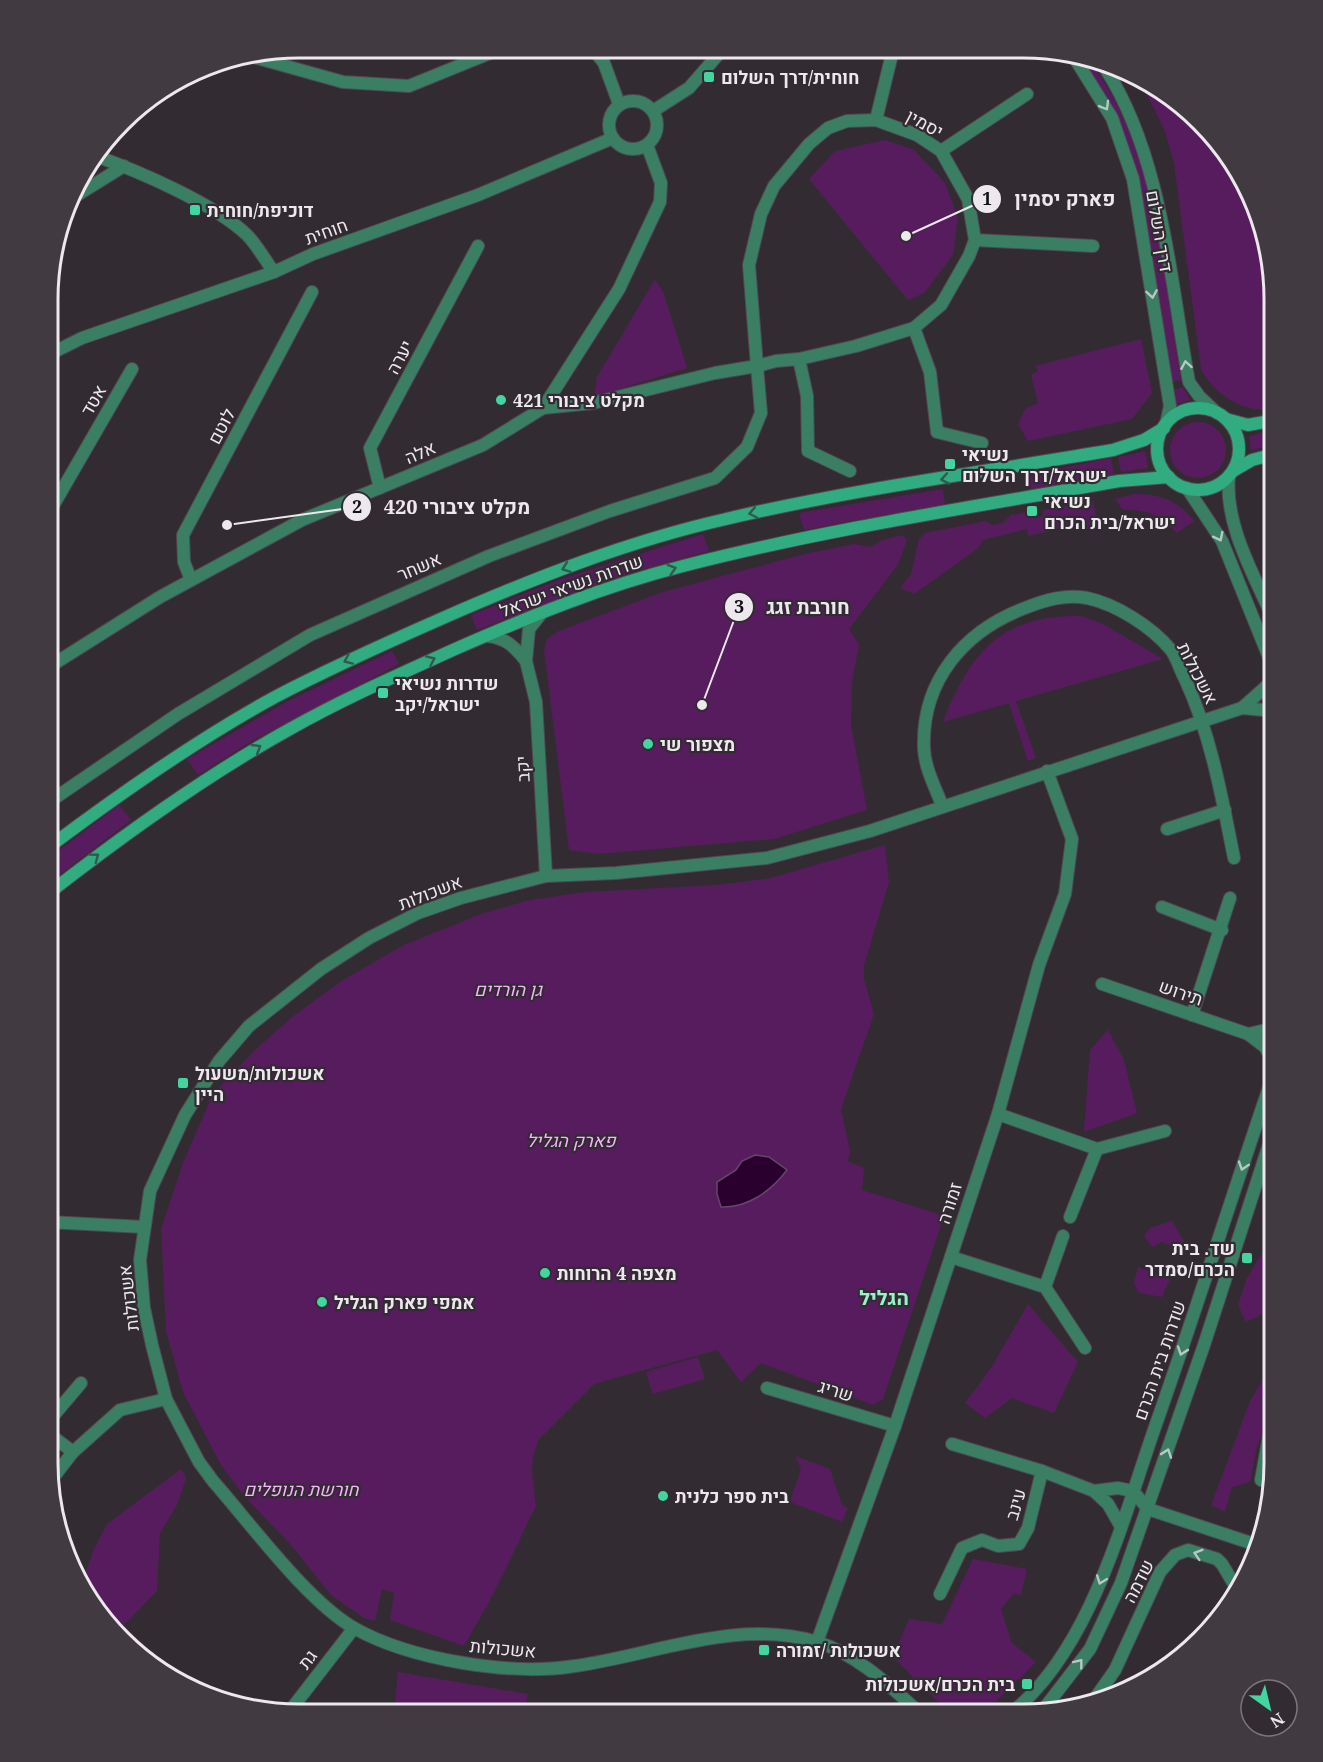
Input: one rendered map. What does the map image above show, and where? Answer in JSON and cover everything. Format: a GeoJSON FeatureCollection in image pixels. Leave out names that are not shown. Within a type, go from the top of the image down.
{"type":"FeatureCollection","features":[{"type":"Feature","properties":{"kind":"main road"},"geometry":{"type":"LineString","coordinates":[[1264,422],[1248,425],[1207,409],[1186,410],[1165,426],[1158,451],[1161,465],[1169,477],[1187,488],[1213,487],[1252,460],[1264,457]]}},
{"type":"Feature","properties":{"kind":"main road"},"geometry":{"type":"LineString","coordinates":[[1221,415],[1232,426],[1239,444],[1239,454],[1231,474]]}},
{"type":"Feature","properties":{"kind":"main road","name":"שדרות נשיאי ישראל"},"geometry":{"type":"LineString","coordinates":[[58,840],[111,801],[198,743],[273,699],[337,665],[463,609],[562,569],[724,519],[831,497],[1113,450],[1144,440],[1165,426]]}},
{"type":"Feature","properties":{"kind":"main road","name":"שדרות נשיאי ישראל"},"geometry":{"type":"LineString","coordinates":[[58,886],[154,814],[290,729],[353,696],[486,636],[608,588],[682,566],[799,538],[1119,481],[1169,477]]}},
{"type":"Feature","properties":{"kind":"street"},"geometry":{"type":"LineString","coordinates":[[268,61],[343,82],[409,86],[478,58]]}},
{"type":"Feature","properties":{"kind":"street"},"geometry":{"type":"LineString","coordinates":[[600,58],[619,104]]}},
{"type":"Feature","properties":{"kind":"street"},"geometry":{"type":"LineString","coordinates":[[653,111],[688,88],[715,58]]}},
{"type":"Feature","properties":{"kind":"street"},"geometry":{"type":"LineString","coordinates":[[876,120],[891,58]]}},
{"type":"Feature","properties":{"kind":"street","name":"דרך השלום"},"geometry":{"type":"LineString","coordinates":[[1079,65],[1112,118],[1132,179],[1170,406],[1165,426]]}},
{"type":"Feature","properties":{"kind":"street","name":"דרך השלום"},"geometry":{"type":"LineString","coordinates":[[1108,74],[1130,112],[1151,171],[1189,382],[1199,396],[1221,415]]}},
{"type":"Feature","properties":{"kind":"street"},"geometry":{"type":"LineString","coordinates":[[941,151],[1027,94]]}},
{"type":"Feature","properties":{"kind":"street"},"geometry":{"type":"LineString","coordinates":[[626,101],[641,102],[653,111],[657,118],[656,133],[646,145],[632,149],[618,144],[613,138],[610,131],[610,116],[619,104],[626,101]]}},
{"type":"Feature","properties":{"kind":"street","name":"יסמין"},"geometry":{"type":"LineString","coordinates":[[757,366],[748,265],[761,214],[774,186],[808,144],[828,129],[847,122],[876,120],[917,135],[941,151],[968,199],[975,240]]}},
{"type":"Feature","properties":{"kind":"street","name":"חוחית"},"geometry":{"type":"LineString","coordinates":[[58,350],[82,338],[274,272],[314,254],[478,195],[613,138]]}},
{"type":"Feature","properties":{"kind":"street","name":"אלה"},"geometry":{"type":"LineString","coordinates":[[58,663],[191,580],[302,520],[483,445],[543,408],[619,289],[660,202],[661,183],[646,145]]}},
{"type":"Feature","properties":{"kind":"street"},"geometry":{"type":"LineString","coordinates":[[104,159],[201,203],[247,235],[274,272]]}},
{"type":"Feature","properties":{"kind":"street"},"geometry":{"type":"LineString","coordinates":[[84,191],[124,166]]}},
{"type":"Feature","properties":{"kind":"street"},"geometry":{"type":"LineString","coordinates":[[543,408],[593,403],[690,378],[799,359],[856,346],[914,327],[941,305],[969,256],[975,240],[1093,246]]}},
{"type":"Feature","properties":{"kind":"street","name":"יערה"},"geometry":{"type":"LineString","coordinates":[[380,488],[370,448],[478,246]]}},
{"type":"Feature","properties":{"kind":"street","name":"לוטם"},"geometry":{"type":"LineString","coordinates":[[191,580],[184,562],[183,535],[312,292]]}},
{"type":"Feature","properties":{"kind":"street"},"geometry":{"type":"LineString","coordinates":[[914,327],[930,372],[937,432],[982,443]]}},
{"type":"Feature","properties":{"kind":"street"},"geometry":{"type":"LineString","coordinates":[[799,359],[807,396],[808,451],[850,471]]}},
{"type":"Feature","properties":{"kind":"street","name":"אשחר"},"geometry":{"type":"LineString","coordinates":[[58,795],[178,714],[310,635],[489,556],[610,512],[715,478],[747,447],[761,413],[757,366]]}},
{"type":"Feature","properties":{"kind":"street","name":"אטד"},"geometry":{"type":"LineString","coordinates":[[58,497],[132,369]]}},
{"type":"Feature","properties":{"kind":"street"},"geometry":{"type":"LineString","coordinates":[[1231,474],[1227,497],[1234,523],[1264,596]]}},
{"type":"Feature","properties":{"kind":"street"},"geometry":{"type":"LineString","coordinates":[[1187,488],[1222,542],[1264,645]]}},
{"type":"Feature","properties":{"kind":"street","name":"אשכולות"},"geometry":{"type":"LineString","coordinates":[[942,805],[926,763],[924,749],[929,708],[946,666],[959,648],[998,618],[1051,598],[1087,598],[1116,610],[1147,628],[1172,651],[1202,722],[1225,810],[1234,858]]}},
{"type":"Feature","properties":{"kind":"street","name":"יקב"},"geometry":{"type":"LineString","coordinates":[[541,614],[529,629],[526,661],[536,702],[546,876]]}},
{"type":"Feature","properties":{"kind":"street"},"geometry":{"type":"LineString","coordinates":[[486,636],[501,639],[512,645],[526,661]]}},
{"type":"Feature","properties":{"kind":"street","name":"אשכולות"},"geometry":{"type":"LineString","coordinates":[[1242,708],[1264,687]]}},
{"type":"Feature","properties":{"kind":"street","name":"אשכולות"},"geometry":{"type":"LineString","coordinates":[[910,1704],[884,1681],[849,1658],[817,1642],[761,1633],[703,1640],[574,1666],[535,1670],[477,1667],[401,1647],[354,1628],[313,1594],[213,1480],[199,1462],[166,1399],[144,1308],[140,1260],[150,1191],[185,1115],[219,1061],[249,1026],[321,969],[379,933],[418,914],[461,898],[546,876],[616,873],[767,858],[870,831],[942,805],[1242,708],[1264,710]]}},
{"type":"Feature","properties":{"kind":"street","name":"זמורה"},"geometry":{"type":"LineString","coordinates":[[817,1642],[895,1426],[998,1114],[1039,965],[1065,894],[1072,839],[1047,771]]}},
{"type":"Feature","properties":{"kind":"street"},"geometry":{"type":"LineString","coordinates":[[1167,829],[1225,810]]}},
{"type":"Feature","properties":{"kind":"street"},"geometry":{"type":"LineString","coordinates":[[1192,1015],[1222,930],[1230,898]]}},
{"type":"Feature","properties":{"kind":"street"},"geometry":{"type":"LineString","coordinates":[[1162,907],[1222,930]]}},
{"type":"Feature","properties":{"kind":"street","name":"תירוש"},"geometry":{"type":"LineString","coordinates":[[1102,984],[1248,1034]]}},
{"type":"Feature","properties":{"kind":"street"},"geometry":{"type":"LineString","coordinates":[[1248,1034],[1264,1030]]}},
{"type":"Feature","properties":{"kind":"street"},"geometry":{"type":"LineString","coordinates":[[1248,1034],[1264,1046]]}},
{"type":"Feature","properties":{"kind":"street","name":"שדרות בית הכרם"},"geometry":{"type":"LineString","coordinates":[[1023,1704],[1068,1647],[1093,1603],[1264,1103]]}},
{"type":"Feature","properties":{"kind":"street"},"geometry":{"type":"LineString","coordinates":[[998,1114],[1097,1149],[1165,1131]]}},
{"type":"Feature","properties":{"kind":"street"},"geometry":{"type":"LineString","coordinates":[[1070,1218],[1097,1149]]}},
{"type":"Feature","properties":{"kind":"street","name":"שדרות בית הכרם"},"geometry":{"type":"LineString","coordinates":[[1049,1702],[1090,1649],[1117,1592],[1148,1509],[1264,1159]]}},
{"type":"Feature","properties":{"kind":"street"},"geometry":{"type":"LineString","coordinates":[[58,1223],[144,1227]]}},
{"type":"Feature","properties":{"kind":"street"},"geometry":{"type":"LineString","coordinates":[[1045,1287],[1063,1236]]}},
{"type":"Feature","properties":{"kind":"street"},"geometry":{"type":"LineString","coordinates":[[951,1257],[1045,1287],[1085,1348]]}},
{"type":"Feature","properties":{"kind":"street"},"geometry":{"type":"LineString","coordinates":[[58,1410],[81,1383]]}},
{"type":"Feature","properties":{"kind":"street","name":"שריג"},"geometry":{"type":"LineString","coordinates":[[767,1388],[895,1426]]}},
{"type":"Feature","properties":{"kind":"street"},"geometry":{"type":"LineString","coordinates":[[59,1471],[73,1452],[120,1410],[166,1399]]}},
{"type":"Feature","properties":{"kind":"street"},"geometry":{"type":"LineString","coordinates":[[58,1441],[73,1452]]}},
{"type":"Feature","properties":{"kind":"street","name":"עינב"},"geometry":{"type":"LineString","coordinates":[[952,1444],[1042,1471],[1094,1491],[1108,1504],[1120,1525]]}},
{"type":"Feature","properties":{"kind":"street"},"geometry":{"type":"LineString","coordinates":[[1261,1480],[1264,1464]]}},
{"type":"Feature","properties":{"kind":"street","name":"עינב"},"geometry":{"type":"LineString","coordinates":[[940,1594],[962,1548],[982,1540],[998,1546],[1019,1544],[1028,1528],[1042,1471]]}},
{"type":"Feature","properties":{"kind":"street","name":"עינב"},"geometry":{"type":"LineString","coordinates":[[1094,1491],[1118,1488],[1133,1491]]}},
{"type":"Feature","properties":{"kind":"street"},"geometry":{"type":"LineString","coordinates":[[1133,1491],[1148,1509],[1251,1543]]}},
{"type":"Feature","properties":{"kind":"street","name":"שדמה"},"geometry":{"type":"LineString","coordinates":[[1100,1691],[1115,1670],[1161,1572],[1175,1556],[1188,1550],[1217,1559],[1232,1582]]}},
{"type":"Feature","properties":{"kind":"street","name":"גת"},"geometry":{"type":"LineString","coordinates":[[295,1704],[354,1628]]}},
{"type":"Feature","properties":{"kind":"green space"},"geometry":{"type":"Polygon","coordinates":[[[1088,68],[1096,70],[1124,118],[1148,190],[1181,380],[1173,382],[1137,174],[1114,111],[1088,68]]]}},
{"type":"Feature","properties":{"kind":"green space"},"geometry":{"type":"Polygon","coordinates":[[[1146,92],[1182,118],[1215,153],[1240,193],[1252,222],[1260,253],[1264,284],[1264,410],[1242,406],[1232,401],[1214,387],[1201,369],[1174,163],[1165,131],[1146,92]]]}},
{"type":"Feature","properties":{"kind":"green space"},"geometry":{"type":"Polygon","coordinates":[[[885,140],[914,150],[945,183],[958,218],[953,255],[924,293],[908,300],[809,179],[835,151],[885,140]]]}},
{"type":"Feature","properties":{"kind":"green space"},"geometry":{"type":"Polygon","coordinates":[[[655,279],[664,294],[687,368],[594,397],[597,377],[655,279]]]}},
{"type":"Feature","properties":{"kind":"green space"},"geometry":{"type":"Polygon","coordinates":[[[1141,339],[1152,393],[1132,419],[1028,441],[1018,424],[1025,409],[1038,403],[1031,375],[1038,371],[1035,366],[1141,339]]]}},
{"type":"Feature","properties":{"kind":"green space"},"geometry":{"type":"Polygon","coordinates":[[[1183,387],[1190,400],[1176,404],[1174,390],[1183,387]]]}},
{"type":"Feature","properties":{"kind":"green space"},"geometry":{"type":"Polygon","coordinates":[[[1198,422],[1209,424],[1218,430],[1224,439],[1226,450],[1224,461],[1218,470],[1209,476],[1198,478],[1187,476],[1178,470],[1172,461],[1170,450],[1172,439],[1178,430],[1187,424],[1198,422]]]}},
{"type":"Feature","properties":{"kind":"green space"},"geometry":{"type":"Polygon","coordinates":[[[1264,432],[1264,447],[1251,450],[1249,436],[1264,432]]]}},
{"type":"Feature","properties":{"kind":"green space"},"geometry":{"type":"Polygon","coordinates":[[[1145,451],[1148,468],[1121,472],[1118,457],[1145,451]]]}},
{"type":"Feature","properties":{"kind":"green space"},"geometry":{"type":"Polygon","coordinates":[[[1111,458],[1114,474],[1031,489],[1027,475],[1111,458]]]}},
{"type":"Feature","properties":{"kind":"green space"},"geometry":{"type":"Polygon","coordinates":[[[943,489],[945,504],[804,530],[799,513],[943,489]]]}},
{"type":"Feature","properties":{"kind":"green space"},"geometry":{"type":"Polygon","coordinates":[[[1134,494],[1152,495],[1175,503],[1194,521],[1177,533],[1166,522],[1147,512],[1123,510],[1115,499],[1134,494]]]}},
{"type":"Feature","properties":{"kind":"green space"},"geometry":{"type":"Polygon","coordinates":[[[1093,501],[1097,522],[1095,531],[1068,527],[1028,536],[1027,529],[983,540],[977,549],[914,594],[900,588],[911,574],[919,539],[925,533],[986,521],[992,525],[1003,523],[1011,515],[1027,512],[1029,518],[1043,516],[1043,510],[1093,501]]]}},
{"type":"Feature","properties":{"kind":"green space"},"geometry":{"type":"Polygon","coordinates":[[[703,534],[709,551],[626,574],[477,630],[471,615],[561,579],[703,534]]]}},
{"type":"Feature","properties":{"kind":"green space"},"geometry":{"type":"Polygon","coordinates":[[[903,535],[907,541],[897,566],[849,629],[859,645],[852,682],[851,725],[867,810],[774,839],[598,854],[569,850],[544,650],[547,639],[559,631],[663,592],[805,554],[854,544],[871,547],[882,540],[903,535]]]}},
{"type":"Feature","properties":{"kind":"green space"},"geometry":{"type":"Polygon","coordinates":[[[1082,616],[1103,624],[1163,659],[1016,701],[1036,758],[1028,761],[1009,703],[943,722],[965,676],[978,657],[993,642],[1010,630],[1030,622],[1054,617],[1082,616]]]}},
{"type":"Feature","properties":{"kind":"green space"},"geometry":{"type":"Polygon","coordinates":[[[392,651],[399,664],[252,741],[198,775],[187,759],[286,702],[392,651]]]}},
{"type":"Feature","properties":{"kind":"green space"},"geometry":{"type":"Polygon","coordinates":[[[119,805],[131,820],[58,876],[58,851],[119,805]]]}},
{"type":"Feature","properties":{"kind":"green space","name":"פארק הגליל"},"geometry":{"type":"Polygon","coordinates":[[[885,845],[889,882],[864,965],[864,979],[874,1014],[841,1109],[850,1151],[848,1161],[864,1168],[862,1190],[944,1216],[883,1399],[873,1405],[761,1363],[741,1382],[717,1350],[594,1384],[539,1439],[533,1456],[532,1472],[536,1506],[495,1591],[464,1646],[390,1620],[394,1593],[382,1589],[375,1621],[364,1618],[331,1595],[292,1546],[246,1498],[221,1465],[183,1392],[166,1331],[161,1229],[183,1163],[213,1094],[255,1050],[292,1017],[343,980],[404,945],[484,913],[530,900],[585,892],[716,885],[771,878],[885,845]]]}},
{"type":"Feature","properties":{"kind":"green space"},"geometry":{"type":"Polygon","coordinates":[[[1108,1030],[1124,1060],[1137,1113],[1084,1132],[1090,1050],[1108,1030]]]}},
{"type":"Feature","properties":{"kind":"green space"},"geometry":{"type":"Polygon","coordinates":[[[1172,1221],[1186,1245],[1178,1249],[1162,1242],[1152,1247],[1144,1236],[1150,1228],[1172,1221]]]}},
{"type":"Feature","properties":{"kind":"green space"},"geometry":{"type":"Polygon","coordinates":[[[1262,1253],[1264,1256],[1264,1313],[1246,1322],[1238,1305],[1246,1280],[1262,1253]]]}},
{"type":"Feature","properties":{"kind":"green space"},"geometry":{"type":"Polygon","coordinates":[[[1138,1267],[1170,1279],[1162,1297],[1139,1293],[1134,1283],[1138,1267]]]}},
{"type":"Feature","properties":{"kind":"green space"},"geometry":{"type":"Polygon","coordinates":[[[1028,1304],[1078,1362],[1054,1413],[1012,1398],[985,1418],[965,1403],[991,1368],[1028,1304]]]}},
{"type":"Feature","properties":{"kind":"green space"},"geometry":{"type":"Polygon","coordinates":[[[698,1357],[705,1379],[653,1394],[646,1372],[698,1357]]]}},
{"type":"Feature","properties":{"kind":"green space"},"geometry":{"type":"Polygon","coordinates":[[[1264,1378],[1264,1429],[1257,1446],[1250,1482],[1232,1487],[1225,1512],[1211,1505],[1250,1401],[1264,1378]]]}},
{"type":"Feature","properties":{"kind":"green space"},"geometry":{"type":"Polygon","coordinates":[[[795,1456],[830,1469],[842,1505],[848,1508],[842,1522],[790,1502],[801,1469],[795,1456]]]}},
{"type":"Feature","properties":{"kind":"green space"},"geometry":{"type":"Polygon","coordinates":[[[181,1469],[186,1478],[177,1505],[160,1533],[157,1591],[123,1626],[108,1609],[85,1573],[107,1524],[181,1469]]]}},
{"type":"Feature","properties":{"kind":"green space"},"geometry":{"type":"Polygon","coordinates":[[[973,1559],[1027,1569],[1021,1595],[1014,1593],[1001,1609],[1012,1643],[1036,1662],[993,1704],[940,1704],[893,1657],[909,1619],[942,1624],[973,1559]]]}},
{"type":"Feature","properties":{"kind":"green space"},"geometry":{"type":"Polygon","coordinates":[[[398,1672],[528,1694],[526,1704],[395,1704],[398,1672]]]}},
{"type":"Feature","properties":{"kind":"shaded area"},"geometry":{"type":"Polygon","coordinates":[[[755,1155],[769,1157],[787,1170],[774,1185],[758,1197],[740,1205],[721,1207],[717,1194],[717,1182],[736,1170],[742,1161],[755,1155]]]}},
{"type":"Feature","properties":{"kind":"place","name":"חוחית/דרך השלום"},"geometry":{"type":"Point","coordinates":[709,77]}},
{"type":"Feature","properties":{"kind":"place","name":"דוכיפת/חוחית"},"geometry":{"type":"Point","coordinates":[195,210]}},
{"type":"Feature","properties":{"kind":"place","name":"פארק יסמין"},"geometry":{"type":"Point","coordinates":[906,236]}},
{"type":"Feature","properties":{"kind":"place","name":"מקלט ציבורי 421"},"geometry":{"type":"Point","coordinates":[501,400]}},
{"type":"Feature","properties":{"kind":"place","name":"נשיאי ישראל/דרך השלום"},"geometry":{"type":"Point","coordinates":[950,464]}},
{"type":"Feature","properties":{"kind":"place","name":"נשיאי ישראל/בית הכרם"},"geometry":{"type":"Point","coordinates":[1032,511]}},
{"type":"Feature","properties":{"kind":"place","name":"מקלט ציבורי 420"},"geometry":{"type":"Point","coordinates":[227,525]}},
{"type":"Feature","properties":{"kind":"place","name":"שדרות נשיאי ישראל/יקב"},"geometry":{"type":"Point","coordinates":[383,693]}},
{"type":"Feature","properties":{"kind":"place","name":"חורבת זגג"},"geometry":{"type":"Point","coordinates":[702,705]}},
{"type":"Feature","properties":{"kind":"place","name":"מצפור שי"},"geometry":{"type":"Point","coordinates":[648,744]}},
{"type":"Feature","properties":{"kind":"place","name":"אשכולות/משעול היין"},"geometry":{"type":"Point","coordinates":[183,1083]}},
{"type":"Feature","properties":{"kind":"place","name":"שד. בית הכרם/סמדר"},"geometry":{"type":"Point","coordinates":[1247,1258]}},
{"type":"Feature","properties":{"kind":"place","name":"מצפה 4 הרוחות"},"geometry":{"type":"Point","coordinates":[545,1273]}},
{"type":"Feature","properties":{"kind":"place","name":"אמפי פארק הגליל"},"geometry":{"type":"Point","coordinates":[322,1302]}},
{"type":"Feature","properties":{"kind":"place","name":"בית ספר כלנית"},"geometry":{"type":"Point","coordinates":[663,1496]}},
{"type":"Feature","properties":{"kind":"place","name":"אשכולות /זמורה"},"geometry":{"type":"Point","coordinates":[764,1650]}},
{"type":"Feature","properties":{"kind":"place","name":"בית הכרם/אשכולות"},"geometry":{"type":"Point","coordinates":[1027,1684]}},
{"type":"Feature","properties":{"kind":"district","name":"הגליל"},"geometry":{"type":"Point","coordinates":[884,1297]}},
{"type":"Feature","properties":{"kind":"park label","name":"גן הורדים"},"geometry":{"type":"Point","coordinates":[508,989]}},
{"type":"Feature","properties":{"kind":"park label","name":"חורשת הנופלים"},"geometry":{"type":"Point","coordinates":[301,1489]}}]}
